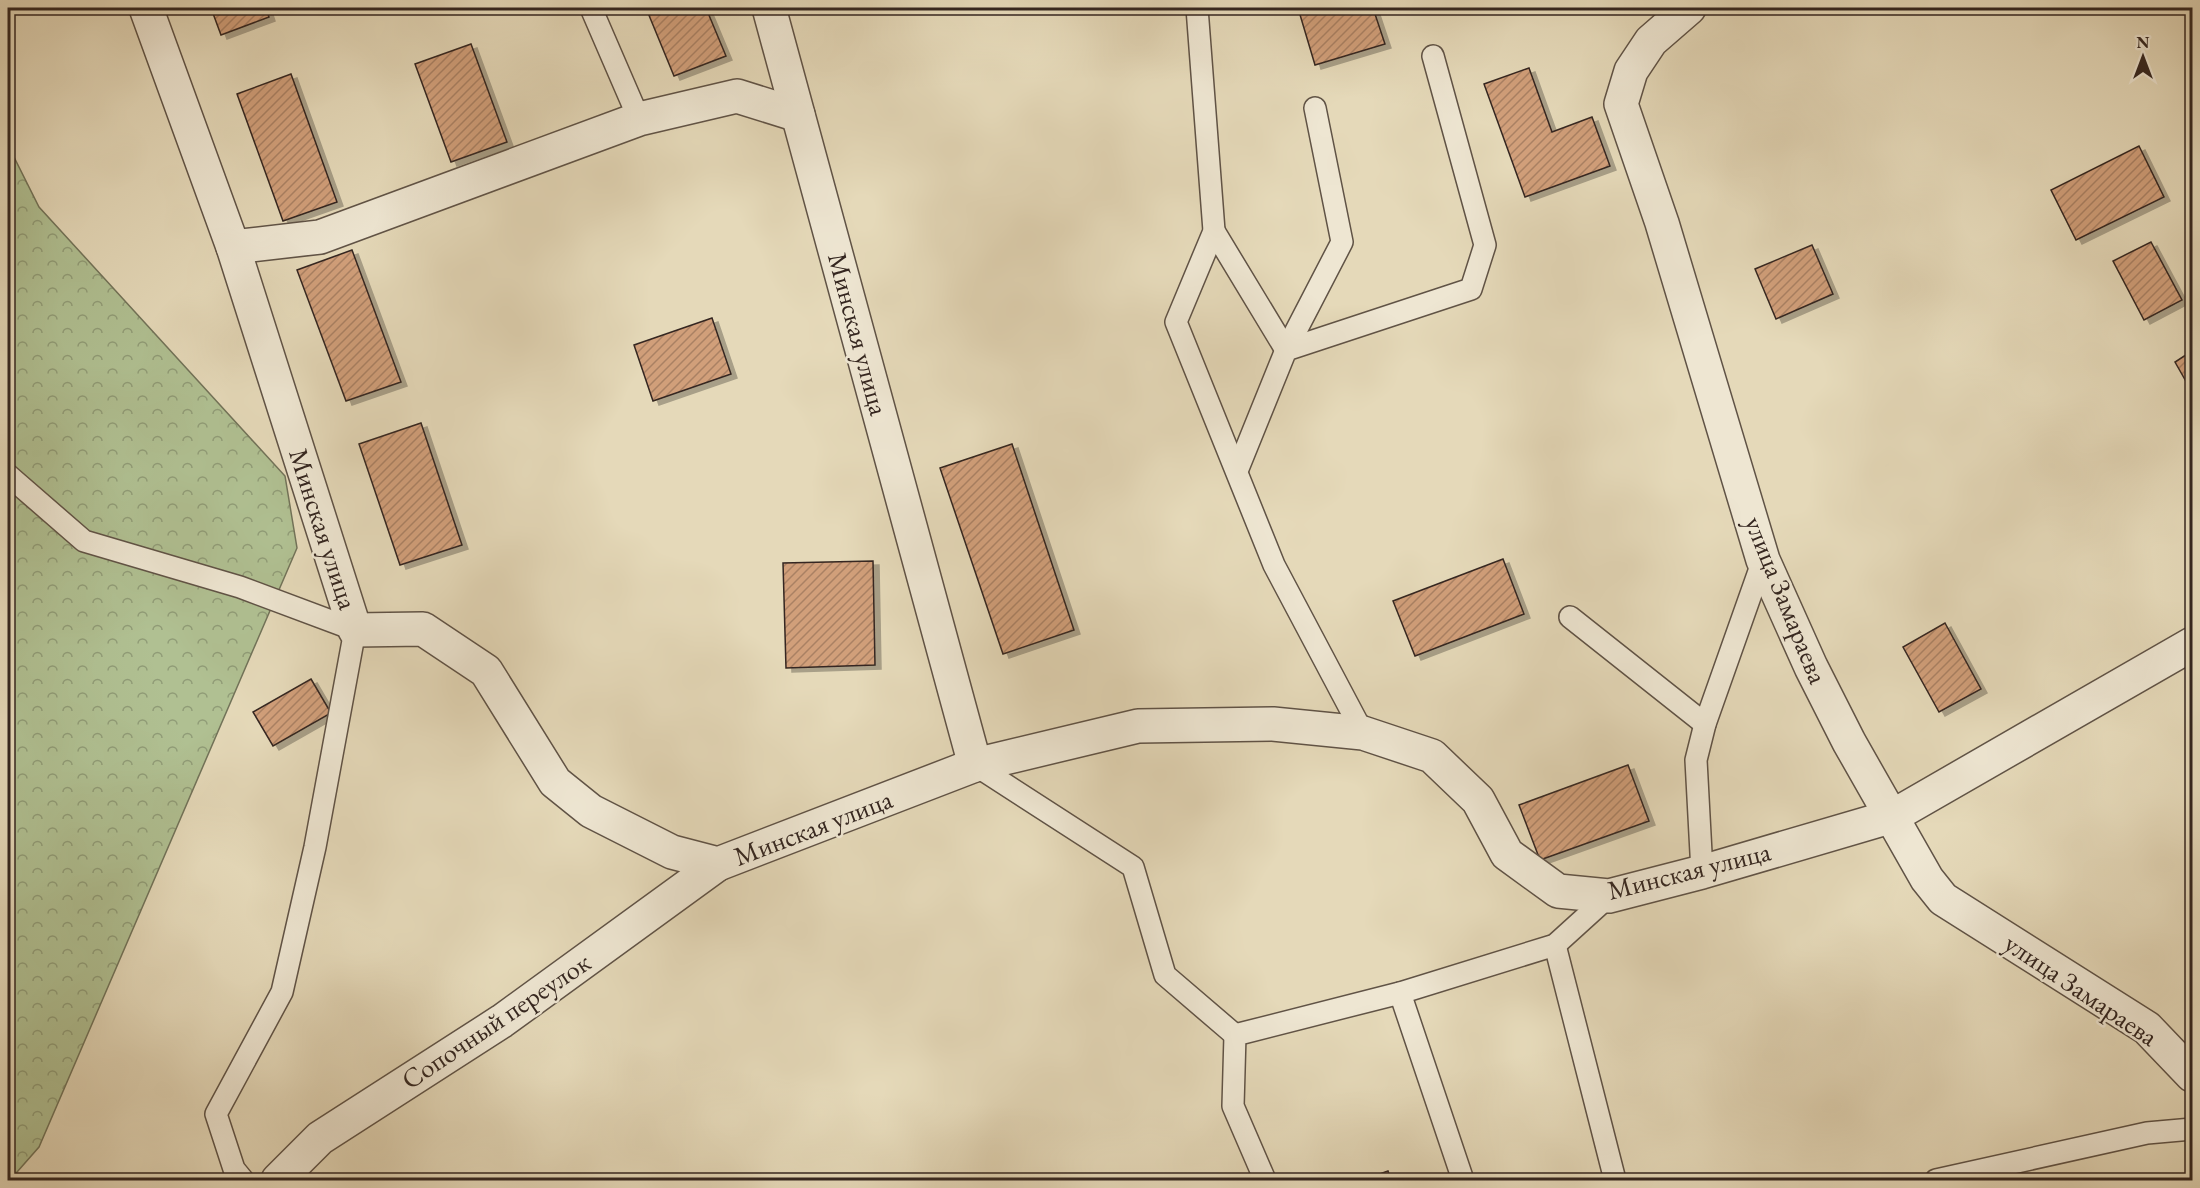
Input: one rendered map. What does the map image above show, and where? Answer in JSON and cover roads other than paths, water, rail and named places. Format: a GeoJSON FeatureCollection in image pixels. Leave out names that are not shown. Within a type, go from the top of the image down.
{"type":"FeatureCollection","features":[{"type":"Feature","properties":{"kind":"street","name":"Минская улица"},"geometry":{"type":"LineString","coordinates":[[146,8],[233,247],[355,630],[423,629],[486,671],[555,782],[591,811],[672,852],[718,864],[975,765],[1137,726],[1273,724],[1363,733],[1432,756],[1478,800],[1507,854],[1558,891],[1609,896],[1702,872],[1893,816],[2193,644]]}},
{"type":"Feature","properties":{"kind":"street","name":"Минская улица"},"geometry":{"type":"LineString","coordinates":[[769,8],[975,765]]}},
{"type":"Feature","properties":{"kind":"street","name":"улица Замараева"},"geometry":{"type":"LineString","coordinates":[[1689,8],[1651,41],[1631,71],[1621,104],[1662,223],[1763,560],[1821,686],[1849,742],[1927,879],[1944,899],[2146,1028],[2193,1075]]}},
{"type":"Feature","properties":{"kind":"street"},"geometry":{"type":"LineString","coordinates":[[233,247],[320,237],[639,119],[737,96],[798,116]]}},
{"type":"Feature","properties":{"kind":"street","name":"Сопочный переулок"},"geometry":{"type":"LineString","coordinates":[[278,1180],[320,1138],[502,1021],[718,864]]}},
{"type":"Feature","properties":{"kind":"lane"},"geometry":{"type":"LineString","coordinates":[[591,8],[639,119]]}},
{"type":"Feature","properties":{"kind":"lane"},"geometry":{"type":"LineString","coordinates":[[1197,8],[1214,231],[1286,350]]}},
{"type":"Feature","properties":{"kind":"lane"},"geometry":{"type":"LineString","coordinates":[[1286,350],[1471,289],[1485,245],[1433,56]]}},
{"type":"Feature","properties":{"kind":"lane"},"geometry":{"type":"LineString","coordinates":[[1237,471],[1286,350],[1342,242],[1315,108]]}},
{"type":"Feature","properties":{"kind":"lane"},"geometry":{"type":"LineString","coordinates":[[1214,231],[1176,322],[1274,565],[1363,733]]}},
{"type":"Feature","properties":{"kind":"lane"},"geometry":{"type":"LineString","coordinates":[[8,475],[84,541],[240,587],[355,630],[315,847],[282,992],[216,1114],[234,1169],[243,1180]]}},
{"type":"Feature","properties":{"kind":"lane"},"geometry":{"type":"LineString","coordinates":[[1702,872],[1696,760],[1705,724],[1763,560]]}},
{"type":"Feature","properties":{"kind":"lane"},"geometry":{"type":"LineString","coordinates":[[1570,617],[1705,724]]}},
{"type":"Feature","properties":{"kind":"lane"},"geometry":{"type":"LineString","coordinates":[[975,765],[1133,867],[1165,975],[1235,1035]]}},
{"type":"Feature","properties":{"kind":"lane"},"geometry":{"type":"LineString","coordinates":[[1235,1035],[1400,993],[1555,945],[1609,896]]}},
{"type":"Feature","properties":{"kind":"lane"},"geometry":{"type":"LineString","coordinates":[[1555,945],[1615,1180]]}},
{"type":"Feature","properties":{"kind":"lane"},"geometry":{"type":"LineString","coordinates":[[1400,993],[1463,1180]]}},
{"type":"Feature","properties":{"kind":"lane"},"geometry":{"type":"LineString","coordinates":[[1235,1035],[1233,1106],[1265,1180]]}},
{"type":"Feature","properties":{"kind":"lane"},"geometry":{"type":"LineString","coordinates":[[1936,1180],[2147,1133],[2193,1129]]}}]}
